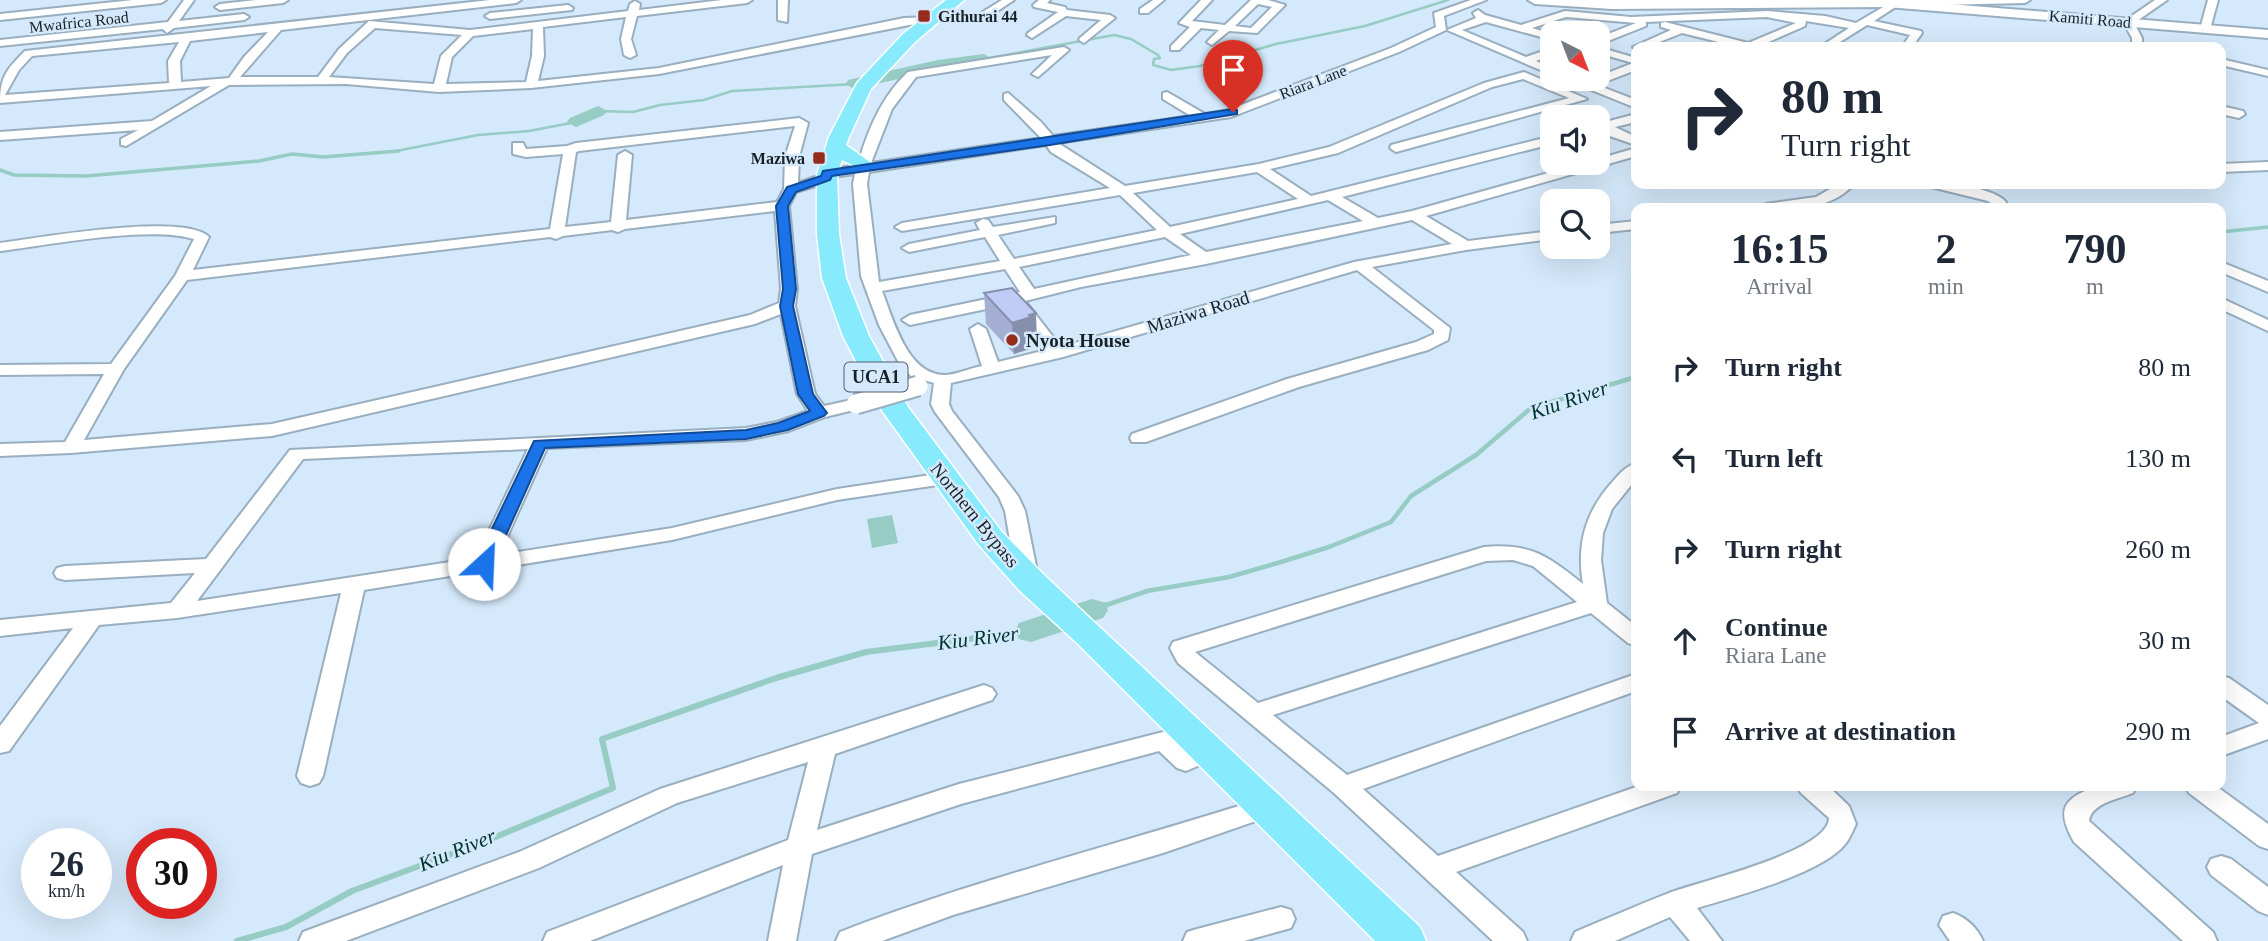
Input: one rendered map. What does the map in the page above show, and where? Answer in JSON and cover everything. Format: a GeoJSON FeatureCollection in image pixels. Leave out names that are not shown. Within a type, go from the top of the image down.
{"type":"FeatureCollection","features":[{"type":"Feature","properties":{"kind":"main road","name":"Northern Bypass"},"geometry":{"type":"LineString","coordinates":[[956,0],[901,44],[871,77],[836,147],[814,183],[828,234],[834,278],[856,336],[895,409],[990,538],[1028,579],[1404,941]]}},
{"type":"Feature","properties":{"kind":"main road","name":"Kamiti Road"},"geometry":{"type":"LineString","coordinates":[[1535,0],[1612,5],[1834,1],[1895,3],[2268,34]]}},
{"type":"Feature","properties":{"kind":"main road"},"geometry":{"type":"LineString","coordinates":[[836,147],[864,166]]}},
{"type":"Feature","properties":{"kind":"street"},"geometry":{"type":"LineString","coordinates":[[0,17],[161,0]]}},
{"type":"Feature","properties":{"kind":"street"},"geometry":{"type":"LineString","coordinates":[[208,8],[283,0]]}},
{"type":"Feature","properties":{"kind":"street"},"geometry":{"type":"LineString","coordinates":[[0,96],[25,54],[516,0]]}},
{"type":"Feature","properties":{"kind":"street"},"geometry":{"type":"LineString","coordinates":[[609,4],[747,0]]}},
{"type":"Feature","properties":{"kind":"street"},"geometry":{"type":"LineString","coordinates":[[783,0],[783,20]]}},
{"type":"Feature","properties":{"kind":"street"},"geometry":{"type":"LineString","coordinates":[[977,20],[1009,0]]}},
{"type":"Feature","properties":{"kind":"street"},"geometry":{"type":"LineString","coordinates":[[1045,0],[1038,5],[1061,9],[1064,13],[1110,18],[1084,40]]}},
{"type":"Feature","properties":{"kind":"street"},"geometry":{"type":"LineString","coordinates":[[1144,11],[1159,0]]}},
{"type":"Feature","properties":{"kind":"street"},"geometry":{"type":"LineString","coordinates":[[1207,0],[1184,22],[1197,26],[1227,29],[1254,30],[1280,5],[1257,0],[1227,29],[1212,42]]}},
{"type":"Feature","properties":{"kind":"street"},"geometry":{"type":"LineString","coordinates":[[1612,5],[1633,0]]}},
{"type":"Feature","properties":{"kind":"street"},"geometry":{"type":"LineString","coordinates":[[1834,42],[1895,3],[2025,0]]}},
{"type":"Feature","properties":{"kind":"street"},"geometry":{"type":"LineString","coordinates":[[2139,42],[2128,22],[2162,0]]}},
{"type":"Feature","properties":{"kind":"street"},"geometry":{"type":"LineString","coordinates":[[2205,29],[2213,0]]}},
{"type":"Feature","properties":{"kind":"street"},"geometry":{"type":"LineString","coordinates":[[159,41],[170,25],[192,5]]}},
{"type":"Feature","properties":{"kind":"street"},"geometry":{"type":"LineString","coordinates":[[337,20],[395,28],[470,33],[538,25],[635,5]]}},
{"type":"Feature","properties":{"kind":"street"},"geometry":{"type":"LineString","coordinates":[[631,55],[626,39],[635,5]]}},
{"type":"Feature","properties":{"kind":"street"},"geometry":{"type":"LineString","coordinates":[[476,18],[583,7]]}},
{"type":"Feature","properties":{"kind":"street"},"geometry":{"type":"LineString","coordinates":[[1540,34],[1517,27],[1485,8],[1452,30],[1475,39],[1513,46],[1540,38]]}},
{"type":"Feature","properties":{"kind":"street","name":"Riara Lane"},"geometry":{"type":"LineString","coordinates":[[814,183],[864,166],[1050,142],[1233,112],[1395,51],[1443,28],[1438,15],[1485,8]]}},
{"type":"Feature","properties":{"kind":"street"},"geometry":{"type":"LineString","coordinates":[[170,12],[183,11]]}},
{"type":"Feature","properties":{"kind":"street"},"geometry":{"type":"LineString","coordinates":[[1032,35],[1064,13]]}},
{"type":"Feature","properties":{"kind":"street"},"geometry":{"type":"LineString","coordinates":[[1475,39],[1560,15],[1647,21],[1767,14],[1825,19],[1917,33],[1911,42]]}},
{"type":"Feature","properties":{"kind":"street"},"geometry":{"type":"LineString","coordinates":[[1705,42],[1767,14]]}},
{"type":"Feature","properties":{"kind":"street"},"geometry":{"type":"LineString","coordinates":[[0,43],[251,17]]}},
{"type":"Feature","properties":{"kind":"street"},"geometry":{"type":"LineString","coordinates":[[1761,42],[1801,23],[1800,18]]}},
{"type":"Feature","properties":{"kind":"street"},"geometry":{"type":"LineString","coordinates":[[395,28],[462,19]]}},
{"type":"Feature","properties":{"kind":"street"},"geometry":{"type":"LineString","coordinates":[[0,96],[231,80],[321,81],[439,88],[531,85],[634,75],[904,21],[930,20]]}},
{"type":"Feature","properties":{"kind":"street"},"geometry":{"type":"LineString","coordinates":[[1610,37],[1647,21],[1731,42]]}},
{"type":"Feature","properties":{"kind":"street"},"geometry":{"type":"LineString","coordinates":[[321,81],[342,51],[372,25]]}},
{"type":"Feature","properties":{"kind":"street"},"geometry":{"type":"LineString","coordinates":[[531,85],[538,56],[538,25]]}},
{"type":"Feature","properties":{"kind":"street"},"geometry":{"type":"LineString","coordinates":[[1175,48],[1197,26]]}},
{"type":"Feature","properties":{"kind":"street"},"geometry":{"type":"LineString","coordinates":[[126,142],[231,80],[239,66],[256,53],[278,27]]}},
{"type":"Feature","properties":{"kind":"street"},"geometry":{"type":"LineString","coordinates":[[1652,42],[1682,30]]}},
{"type":"Feature","properties":{"kind":"street"},"geometry":{"type":"LineString","coordinates":[[439,88],[447,56],[470,33]]}},
{"type":"Feature","properties":{"kind":"street"},"geometry":{"type":"LineString","coordinates":[[175,84],[174,61],[187,37]]}},
{"type":"Feature","properties":{"kind":"street"},"geometry":{"type":"LineString","coordinates":[[1513,46],[1527,61],[1540,67]]}},
{"type":"Feature","properties":{"kind":"street"},"geometry":{"type":"LineString","coordinates":[[1610,53],[1631,49]]}},
{"type":"Feature","properties":{"kind":"street"},"geometry":{"type":"LineString","coordinates":[[1028,579],[1014,511],[1008,496],[944,412],[940,404],[943,380],[916,372],[906,361],[887,325],[872,288],[860,184],[864,166],[895,90],[912,74],[1064,50],[1038,74]]}},
{"type":"Feature","properties":{"kind":"street"},"geometry":{"type":"LineString","coordinates":[[1527,61],[1540,56]]}},
{"type":"Feature","properties":{"kind":"street"},"geometry":{"type":"LineString","coordinates":[[1610,56],[1631,62]]}},
{"type":"Feature","properties":{"kind":"street"},"geometry":{"type":"LineString","coordinates":[[2226,63],[2268,73]]}},
{"type":"Feature","properties":{"kind":"street"},"geometry":{"type":"LineString","coordinates":[[1610,75],[1631,66]]}},
{"type":"Feature","properties":{"kind":"street"},"geometry":{"type":"LineString","coordinates":[[902,228],[1258,168],[1321,154],[1478,89],[1521,75],[1581,99],[1508,121],[1396,148]]}},
{"type":"Feature","properties":{"kind":"street"},"geometry":{"type":"LineString","coordinates":[[1603,91],[1631,102]]}},
{"type":"Feature","properties":{"kind":"street"},"geometry":{"type":"LineString","coordinates":[[1618,97],[1631,91]]}},
{"type":"Feature","properties":{"kind":"street"},"geometry":{"type":"LineString","coordinates":[[1167,96],[1203,118]]}},
{"type":"Feature","properties":{"kind":"street"},"geometry":{"type":"LineString","coordinates":[[1008,97],[1050,142],[1122,190],[1166,231],[1206,259]]}},
{"type":"Feature","properties":{"kind":"street"},"geometry":{"type":"LineString","coordinates":[[2226,111],[2239,114]]}},
{"type":"Feature","properties":{"kind":"street"},"geometry":{"type":"LineString","coordinates":[[1610,124],[1631,119]]}},
{"type":"Feature","properties":{"kind":"street"},"geometry":{"type":"LineString","coordinates":[[1508,121],[1540,135]]}},
{"type":"Feature","properties":{"kind":"street"},"geometry":{"type":"LineString","coordinates":[[182,276],[618,228],[782,206],[814,183],[792,157],[802,123],[799,122],[570,150],[526,153],[518,151],[518,146]]}},
{"type":"Feature","properties":{"kind":"street"},"geometry":{"type":"LineString","coordinates":[[0,136],[152,125]]}},
{"type":"Feature","properties":{"kind":"street"},"geometry":{"type":"LineString","coordinates":[[1610,131],[1631,139]]}},
{"type":"Feature","properties":{"kind":"street"},"geometry":{"type":"LineString","coordinates":[[1371,134],[1432,170]]}},
{"type":"Feature","properties":{"kind":"street"},"geometry":{"type":"LineString","coordinates":[[872,288],[1009,263],[1310,201],[1540,143]]}},
{"type":"Feature","properties":{"kind":"street"},"geometry":{"type":"LineString","coordinates":[[556,235],[570,150]]}},
{"type":"Feature","properties":{"kind":"street"},"geometry":{"type":"LineString","coordinates":[[910,320],[1414,215],[1631,153]]}},
{"type":"Feature","properties":{"kind":"street"},"geometry":{"type":"LineString","coordinates":[[618,228],[625,155]]}},
{"type":"Feature","properties":{"kind":"street"},"geometry":{"type":"LineString","coordinates":[[2226,168],[2268,166]]}},
{"type":"Feature","properties":{"kind":"street"},"geometry":{"type":"LineString","coordinates":[[1258,168],[1310,201]]}},
{"type":"Feature","properties":{"kind":"street"},"geometry":{"type":"LineString","coordinates":[[1798,203],[1830,198],[1843,189]]}},
{"type":"Feature","properties":{"kind":"street"},"geometry":{"type":"LineString","coordinates":[[1956,189],[1993,198],[1999,203]]}},
{"type":"Feature","properties":{"kind":"street"},"geometry":{"type":"LineString","coordinates":[[1331,196],[1377,223]]}},
{"type":"Feature","properties":{"kind":"street"},"geometry":{"type":"LineString","coordinates":[[1830,198],[1839,203]]}},
{"type":"Feature","properties":{"kind":"street"},"geometry":{"type":"LineString","coordinates":[[782,206],[789,289],[787,306],[806,394],[819,413]]}},
{"type":"Feature","properties":{"kind":"street"},"geometry":{"type":"LineString","coordinates":[[1414,215],[1466,246]]}},
{"type":"Feature","properties":{"kind":"street"},"geometry":{"type":"LineString","coordinates":[[979,216],[1009,263],[1023,296],[1019,306],[1057,354]]}},
{"type":"Feature","properties":{"kind":"street"},"geometry":{"type":"LineString","coordinates":[[909,248],[1050,220]]}},
{"type":"Feature","properties":{"kind":"street"},"geometry":{"type":"LineString","coordinates":[[1610,228],[1631,226]]}},
{"type":"Feature","properties":{"kind":"street"},"geometry":{"type":"LineString","coordinates":[[0,247],[144,232],[184,231],[200,234],[202,240],[182,276],[116,369],[71,447]]}},
{"type":"Feature","properties":{"kind":"street","name":"Maziwa Road"},"geometry":{"type":"LineString","coordinates":[[297,454],[746,434],[782,427],[819,413],[918,386],[1057,354],[1359,265],[1466,246],[1540,237]]}},
{"type":"Feature","properties":{"kind":"street"},"geometry":{"type":"LineString","coordinates":[[1139,438],[1293,383],[1422,346],[1442,337],[1442,328],[1359,265]]}},
{"type":"Feature","properties":{"kind":"street"},"geometry":{"type":"LineString","coordinates":[[2226,268],[2268,287]]}},
{"type":"Feature","properties":{"kind":"street"},"geometry":{"type":"LineString","coordinates":[[2226,305],[2268,326]]}},
{"type":"Feature","properties":{"kind":"street"},"geometry":{"type":"LineString","coordinates":[[0,450],[253,433],[755,319],[787,306]]}},
{"type":"Feature","properties":{"kind":"street"},"geometry":{"type":"LineString","coordinates":[[978,329],[991,368]]}},
{"type":"Feature","properties":{"kind":"street"},"geometry":{"type":"LineString","coordinates":[[0,370],[116,369]]}},
{"type":"Feature","properties":{"kind":"street"},"geometry":{"type":"LineString","coordinates":[[177,611],[297,454],[301,444],[297,424]]}},
{"type":"Feature","properties":{"kind":"street"},"geometry":{"type":"LineString","coordinates":[[484,564],[540,444]]}},
{"type":"Feature","properties":{"kind":"street"},"geometry":{"type":"LineString","coordinates":[[1596,604],[1590,560],[1596,520],[1615,490],[1631,474]]}},
{"type":"Feature","properties":{"kind":"street"},"geometry":{"type":"LineString","coordinates":[[3,630],[177,611],[672,534],[721,525],[803,502],[944,479]]}},
{"type":"Feature","properties":{"kind":"street"},"geometry":{"type":"LineString","coordinates":[[1513,941],[1343,786],[1186,657],[1181,649],[1484,554],[1525,554],[1562,576],[1631,634]]}},
{"type":"Feature","properties":{"kind":"street"},"geometry":{"type":"LineString","coordinates":[[65,573],[212,565]]}},
{"type":"Feature","properties":{"kind":"street"},"geometry":{"type":"LineString","coordinates":[[310,776],[354,584]]}},
{"type":"Feature","properties":{"kind":"street"},"geometry":{"type":"LineString","coordinates":[[1253,713],[1596,604]]}},
{"type":"Feature","properties":{"kind":"street"},"geometry":{"type":"LineString","coordinates":[[0,744],[92,619]]}},
{"type":"Feature","properties":{"kind":"street"},"geometry":{"type":"LineString","coordinates":[[1343,786],[1631,684]]}},
{"type":"Feature","properties":{"kind":"street"},"geometry":{"type":"LineString","coordinates":[[2226,688],[2268,717]]}},
{"type":"Feature","properties":{"kind":"street"},"geometry":{"type":"LineString","coordinates":[[313,941],[529,860],[669,796],[984,694]]}},
{"type":"Feature","properties":{"kind":"street"},"geometry":{"type":"LineString","coordinates":[[2226,745],[2268,729]]}},
{"type":"Feature","properties":{"kind":"street"},"geometry":{"type":"LineString","coordinates":[[557,941],[800,848],[959,794],[1163,741],[1186,761],[1208,751]]}},
{"type":"Feature","properties":{"kind":"street"},"geometry":{"type":"LineString","coordinates":[[782,941],[800,848],[824,748]]}},
{"type":"Feature","properties":{"kind":"street"},"geometry":{"type":"LineString","coordinates":[[1435,868],[1654,791]]}},
{"type":"Feature","properties":{"kind":"street"},"geometry":{"type":"LineString","coordinates":[[1585,941],[1675,903],[1773,872],[1823,847],[1839,834],[1844,822],[1840,811],[1816,791]]}},
{"type":"Feature","properties":{"kind":"street"},"geometry":{"type":"LineString","coordinates":[[2111,791],[2088,800],[2077,811],[2076,822],[2083,834],[2203,941]]}},
{"type":"Feature","properties":{"kind":"street"},"geometry":{"type":"LineString","coordinates":[[2205,791],[2268,838]]}},
{"type":"Feature","properties":{"kind":"street"},"geometry":{"type":"LineString","coordinates":[[850,941],[987,891],[1207,830],[1267,807]]}},
{"type":"Feature","properties":{"kind":"street"},"geometry":{"type":"LineString","coordinates":[[2221,866],[2268,903]]}},
{"type":"Feature","properties":{"kind":"street"},"geometry":{"type":"LineString","coordinates":[[1675,903],[1708,941]]}},
{"type":"Feature","properties":{"kind":"street"},"geometry":{"type":"LineString","coordinates":[[1197,941],[1281,919]]}},
{"type":"Feature","properties":{"kind":"shaded area"},"geometry":{"type":"Polygon","coordinates":[[[892,515],[898,543],[872,548],[867,519],[892,515]]]}},
{"type":"Feature","properties":{"kind":"building"},"geometry":{"type":"Polygon","coordinates":[[[1012,288],[1036,313],[1012,323],[984,293],[1012,288]]]}},
{"type":"Feature","properties":{"kind":"waterway"},"geometry":{"type":"LineString","coordinates":[[984,59],[1114,35],[1131,39],[1158,55],[1160,58],[1154,59],[1153,65],[1171,70],[1200,66],[1276,44],[1365,26],[1448,0]]}},
{"type":"Feature","properties":{"kind":"waterway"},"geometry":{"type":"LineString","coordinates":[[854,84],[938,65],[984,59]]}},
{"type":"Feature","properties":{"kind":"waterway"},"geometry":{"type":"LineString","coordinates":[[598,111],[633,112],[660,105],[704,100],[732,91],[854,84]]}},
{"type":"Feature","properties":{"kind":"waterway"},"geometry":{"type":"LineString","coordinates":[[576,122],[598,111]]}},
{"type":"Feature","properties":{"kind":"waterway"},"geometry":{"type":"LineString","coordinates":[[394,151],[478,135],[529,131],[576,122]]}},
{"type":"Feature","properties":{"kind":"waterway"},"geometry":{"type":"LineString","coordinates":[[0,170],[14,175],[86,176],[259,161],[292,154],[323,157],[394,151]]}},
{"type":"Feature","properties":{"kind":"waterway"},"geometry":{"type":"LineString","coordinates":[[394,151],[399,151]]}},
{"type":"Feature","properties":{"kind":"waterway","name":"Kiu River"},"geometry":{"type":"LineString","coordinates":[[2226,231],[2268,227]]}},
{"type":"Feature","properties":{"kind":"waterway","name":"Kiu River"},"geometry":{"type":"LineString","coordinates":[[1101,607],[1147,591],[1229,577],[1281,562],[1329,547],[1391,522],[1411,496],[1476,455],[1531,408],[1631,378]]}},
{"type":"Feature","properties":{"kind":"waterway","name":"Kiu River"},"geometry":{"type":"LineString","coordinates":[[1092,610],[1106,605]]}},
{"type":"Feature","properties":{"kind":"waterway","name":"Kiu River"},"geometry":{"type":"LineString","coordinates":[[1031,631],[1092,610]]}},
{"type":"Feature","properties":{"kind":"waterway","name":"Kiu River"},"geometry":{"type":"LineString","coordinates":[[237,941],[286,927],[352,891],[481,843],[613,788],[602,739],[776,678],[866,652],[1031,631]]}},
{"type":"Feature","properties":{"kind":"place","name":"Githurai 44"},"geometry":{"type":"Point","coordinates":[924,16]}},
{"type":"Feature","properties":{"kind":"place","name":"Maziwa"},"geometry":{"type":"Point","coordinates":[819,158]}},
{"type":"Feature","properties":{"kind":"place","name":"Nyota House"},"geometry":{"type":"Point","coordinates":[1012,340]}},
{"type":"Feature","properties":{"kind":"route"},"geometry":{"type":"LineString","coordinates":[[484,564],[540,444],[746,434],[782,427],[819,413],[806,394],[787,306],[789,289],[782,206],[791,190],[827,178],[827,174],[863,167],[1050,142],[1233,112]]}}]}
